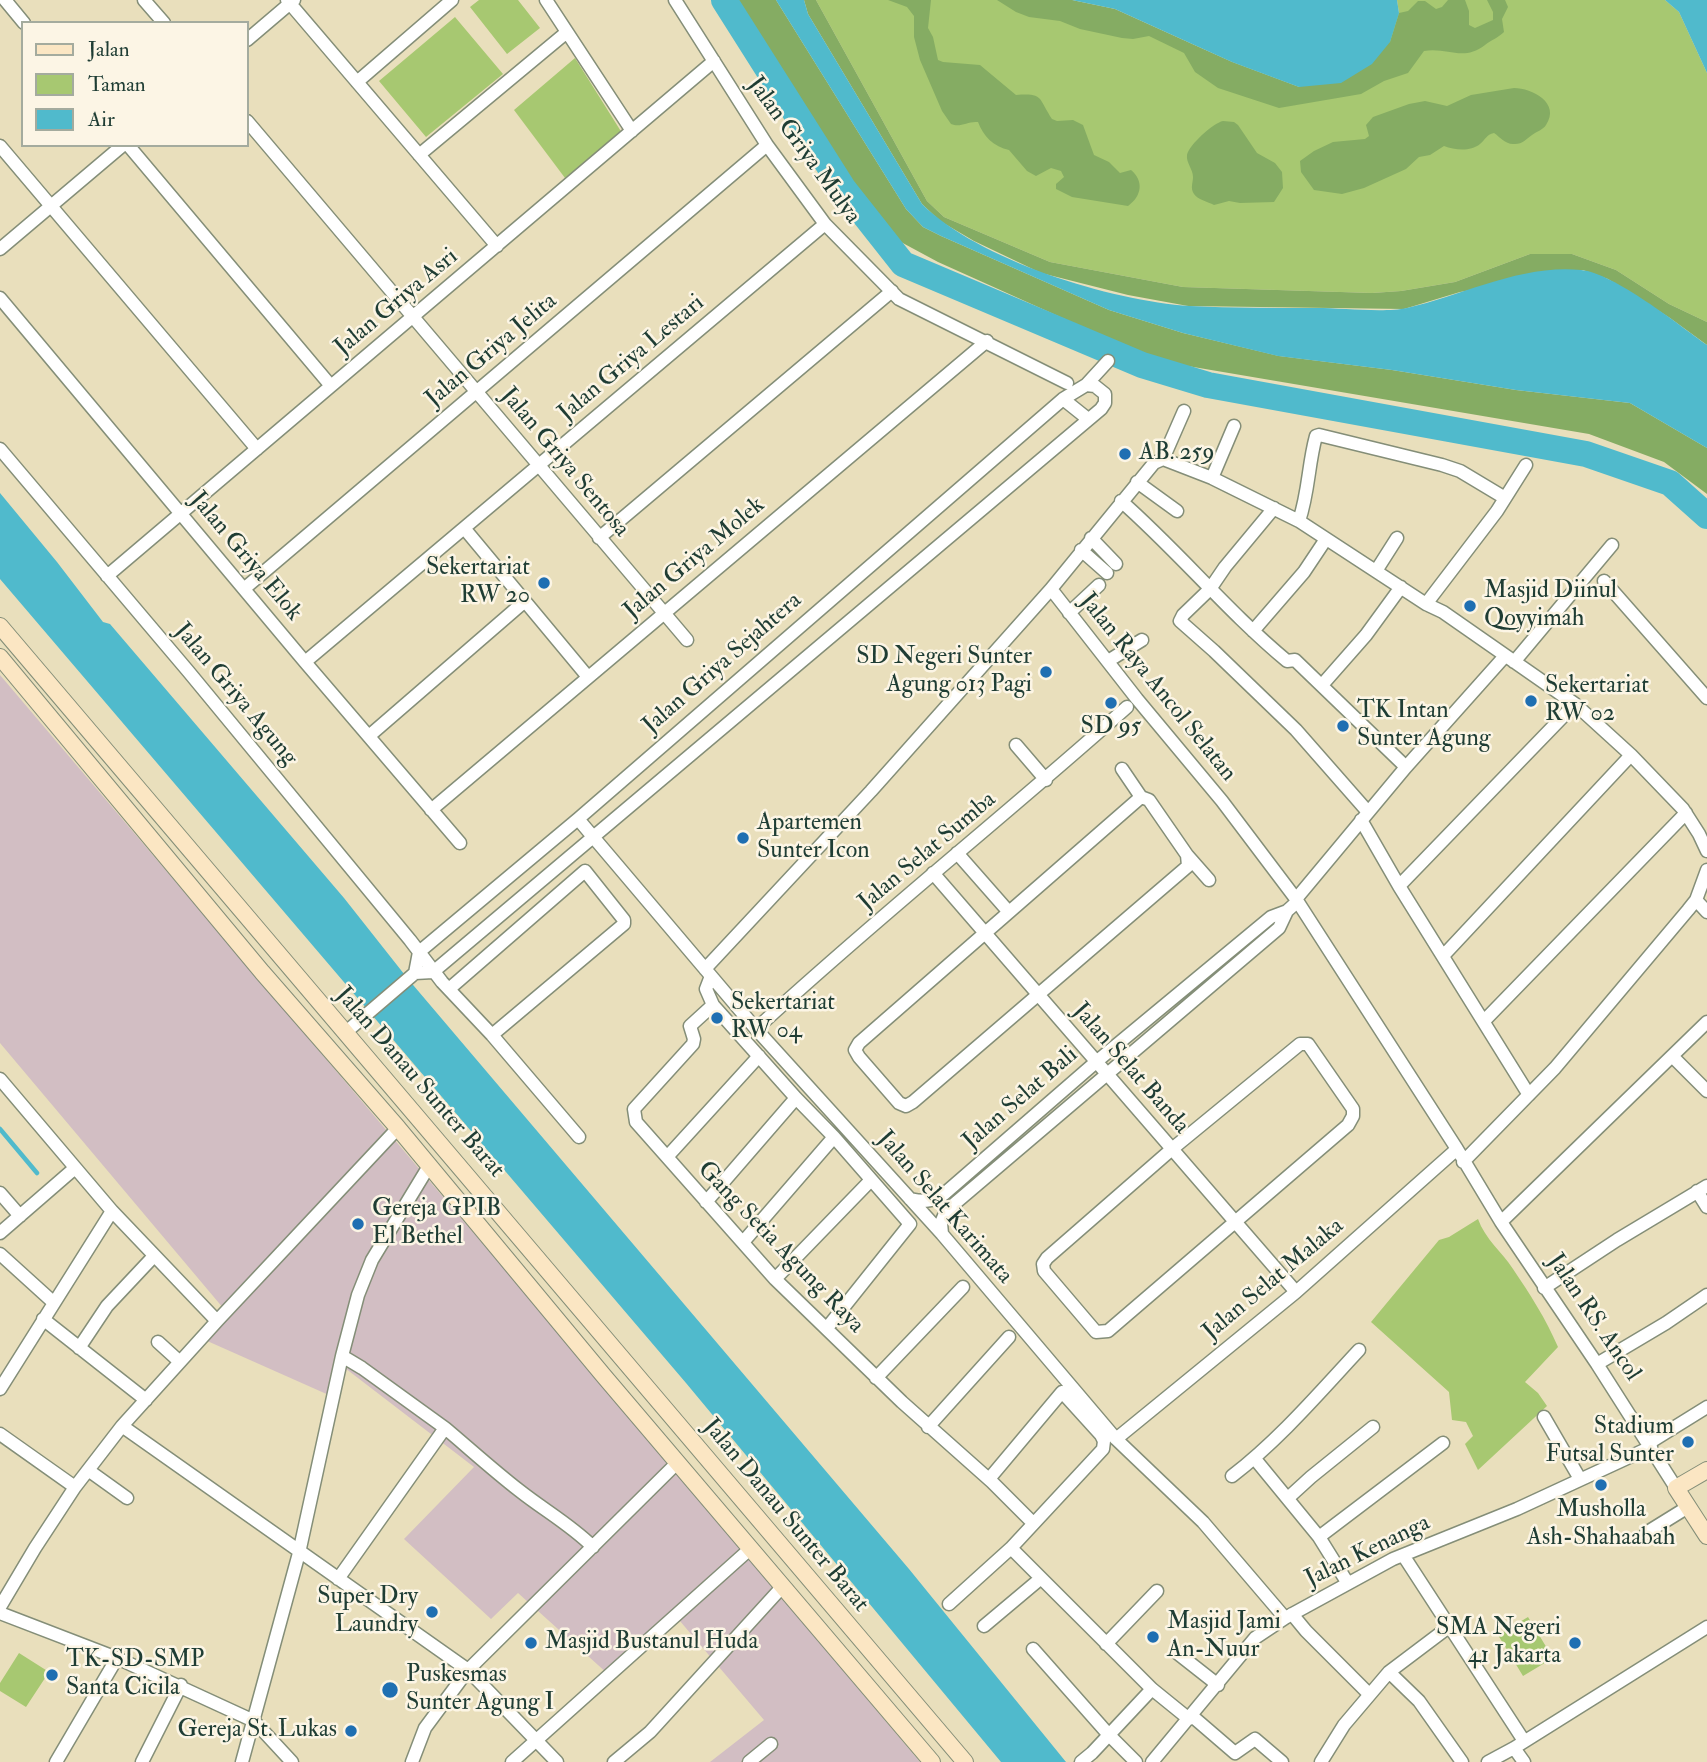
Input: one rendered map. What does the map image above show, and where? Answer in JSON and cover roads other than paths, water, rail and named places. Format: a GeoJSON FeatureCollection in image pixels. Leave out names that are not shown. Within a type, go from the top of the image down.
{"type":"FeatureCollection","features":[{"type":"Feature","properties":{"kind":"main road","name":"Jalan Danau Sunter Barat"},"geometry":{"type":"LineString","coordinates":[[0,626],[964,1762]]}},
{"type":"Feature","properties":{"kind":"main road","name":"Jalan Danau Sunter Barat"},"geometry":{"type":"LineString","coordinates":[[0,657],[262,972],[398,1128],[603,1375],[932,1762]]}},
{"type":"Feature","properties":{"kind":"main road"},"geometry":{"type":"LineString","coordinates":[[104,782],[119,769]]}},
{"type":"Feature","properties":{"kind":"main road"},"geometry":{"type":"LineString","coordinates":[[603,1375],[622,1359]]}},
{"type":"Feature","properties":{"kind":"main road"},"geometry":{"type":"LineString","coordinates":[[1676,1488],[1707,1470]]}},
{"type":"Feature","properties":{"kind":"main road","name":"Jalan RS. Ancol"},"geometry":{"type":"LineString","coordinates":[[1676,1488],[1707,1536]]}},
{"type":"Feature","properties":{"kind":"street"},"geometry":{"type":"LineString","coordinates":[[5,0],[22,21]]}},
{"type":"Feature","properties":{"kind":"street"},"geometry":{"type":"LineString","coordinates":[[144,0],[162,21]]}},
{"type":"Feature","properties":{"kind":"street"},"geometry":{"type":"LineString","coordinates":[[357,82],[452,0]]}},
{"type":"Feature","properties":{"kind":"street"},"geometry":{"type":"LineString","coordinates":[[546,0],[632,131]]}},
{"type":"Feature","properties":{"kind":"street","name":"Jalan Griya Mulya"},"geometry":{"type":"LineString","coordinates":[[675,0],[767,145],[825,224],[892,292],[900,299],[1067,383]]}},
{"type":"Feature","properties":{"kind":"street"},"geometry":{"type":"LineString","coordinates":[[248,39],[291,1],[497,246]]}},
{"type":"Feature","properties":{"kind":"street"},"geometry":{"type":"LineString","coordinates":[[419,155],[567,32]]}},
{"type":"Feature","properties":{"kind":"street","name":"Jalan Griya Asri"},"geometry":{"type":"LineString","coordinates":[[107,576],[714,61]]}},
{"type":"Feature","properties":{"kind":"street","name":"Jalan Griya Sentosa"},"geometry":{"type":"LineString","coordinates":[[248,122],[687,640]]}},
{"type":"Feature","properties":{"kind":"street","name":"Jalan Griya Jelita"},"geometry":{"type":"LineString","coordinates":[[245,588],[767,145]]}},
{"type":"Feature","properties":{"kind":"street"},"geometry":{"type":"LineString","coordinates":[[0,146],[257,449]]}},
{"type":"Feature","properties":{"kind":"street"},"geometry":{"type":"LineString","coordinates":[[0,249],[123,147]]}},
{"type":"Feature","properties":{"kind":"street"},"geometry":{"type":"LineString","coordinates":[[127,147],[331,386]]}},
{"type":"Feature","properties":{"kind":"street","name":"Jalan Griya Lestari"},"geometry":{"type":"LineString","coordinates":[[305,662],[825,224]]}},
{"type":"Feature","properties":{"kind":"street"},"geometry":{"type":"LineString","coordinates":[[600,538],[892,292]]}},
{"type":"Feature","properties":{"kind":"street","name":"Jalan Griya Elok"},"geometry":{"type":"LineString","coordinates":[[0,298],[460,843]]}},
{"type":"Feature","properties":{"kind":"street","name":"Jalan Griya Molek"},"geometry":{"type":"LineString","coordinates":[[431,810],[987,341]]}},
{"type":"Feature","properties":{"kind":"street","name":"Jalan Griya Sejahtera"},"geometry":{"type":"LineString","coordinates":[[419,952],[578,819],[1063,399],[1086,385],[1108,361]]}},
{"type":"Feature","properties":{"kind":"street","name":"Jalan Griya Sejahtera"},"geometry":{"type":"LineString","coordinates":[[433,972],[1088,419],[1105,403],[1105,394],[1095,386],[1086,385]]}},
{"type":"Feature","properties":{"kind":"street"},"geometry":{"type":"LineString","coordinates":[[1063,399],[1088,419]]}},
{"type":"Feature","properties":{"kind":"street"},"geometry":{"type":"LineString","coordinates":[[1184,411],[1163,459],[1212,478],[1299,521],[1426,604],[1443,612],[1575,704],[1631,755],[1686,813],[1707,851]]}},
{"type":"Feature","properties":{"kind":"street"},"geometry":{"type":"LineString","coordinates":[[1212,478],[1234,426]]}},
{"type":"Feature","properties":{"kind":"street"},"geometry":{"type":"LineString","coordinates":[[1299,521],[1307,496],[1313,446],[1316,436],[1319,435],[1460,471],[1505,498]]}},
{"type":"Feature","properties":{"kind":"street","name":"Jalan Griya Agung"},"geometry":{"type":"LineString","coordinates":[[0,449],[188,670],[433,972]]}},
{"type":"Feature","properties":{"kind":"street","name":"Jalan Raya Ancol Selatan"},"geometry":{"type":"LineString","coordinates":[[1163,459],[1154,463],[1137,482],[1051,589],[1222,801],[1295,904],[1460,1156]]}},
{"type":"Feature","properties":{"kind":"street"},"geometry":{"type":"LineString","coordinates":[[1426,604],[1497,511],[1526,465]]}},
{"type":"Feature","properties":{"kind":"street"},"geometry":{"type":"LineString","coordinates":[[1137,482],[1177,511]]}},
{"type":"Feature","properties":{"kind":"street"},"geometry":{"type":"LineString","coordinates":[[1121,501],[1155,530],[1262,641],[1287,661],[1295,660],[1406,767]]}},
{"type":"Feature","properties":{"kind":"street"},"geometry":{"type":"LineString","coordinates":[[1274,508],[1210,589],[1183,615],[1181,623],[1281,716],[1364,816],[1399,886],[1529,1095]]}},
{"type":"Feature","properties":{"kind":"street"},"geometry":{"type":"LineString","coordinates":[[464,528],[588,677]]}},
{"type":"Feature","properties":{"kind":"street"},"geometry":{"type":"LineString","coordinates":[[1081,550],[1112,568],[1091,538]]}},
{"type":"Feature","properties":{"kind":"street"},"geometry":{"type":"LineString","coordinates":[[1376,571],[1397,538]]}},
{"type":"Feature","properties":{"kind":"street"},"geometry":{"type":"LineString","coordinates":[[1253,631],[1304,572],[1326,539]]}},
{"type":"Feature","properties":{"kind":"street"},"geometry":{"type":"LineString","coordinates":[[1295,904],[1406,767],[1612,545]]}},
{"type":"Feature","properties":{"kind":"street"},"geometry":{"type":"LineString","coordinates":[[1604,581],[1707,698]]}},
{"type":"Feature","properties":{"kind":"street"},"geometry":{"type":"LineString","coordinates":[[1069,613],[1099,585]]}},
{"type":"Feature","properties":{"kind":"street"},"geometry":{"type":"LineString","coordinates":[[1322,685],[1366,635],[1401,587]]}},
{"type":"Feature","properties":{"kind":"street"},"geometry":{"type":"LineString","coordinates":[[827,1328],[910,1224],[713,1005],[706,989],[708,973],[1051,589]]}},
{"type":"Feature","properties":{"kind":"street"},"geometry":{"type":"LineString","coordinates":[[369,736],[525,601]]}},
{"type":"Feature","properties":{"kind":"street"},"geometry":{"type":"LineString","coordinates":[[1108,661],[1142,640]]}},
{"type":"Feature","properties":{"kind":"street"},"geometry":{"type":"LineString","coordinates":[[1399,886],[1575,704]]}},
{"type":"Feature","properties":{"kind":"street","name":"Jalan Selat Sumba"},"geometry":{"type":"LineString","coordinates":[[757,1029],[933,873],[1046,780],[1126,707]]}},
{"type":"Feature","properties":{"kind":"street"},"geometry":{"type":"LineString","coordinates":[[1016,745],[1046,780]]}},
{"type":"Feature","properties":{"kind":"street"},"geometry":{"type":"LineString","coordinates":[[1443,956],[1631,755]]}},
{"type":"Feature","properties":{"kind":"street"},"geometry":{"type":"LineString","coordinates":[[1122,769],[1141,797],[1149,800],[1187,855],[1209,880]]}},
{"type":"Feature","properties":{"kind":"street"},"geometry":{"type":"LineString","coordinates":[[1141,797],[984,932],[859,1043],[855,1050],[899,1103],[906,1106],[913,1102],[1181,873],[1188,866],[1187,855]]}},
{"type":"Feature","properties":{"kind":"street"},"geometry":{"type":"LineString","coordinates":[[1484,1021],[1686,813]]}},
{"type":"Feature","properties":{"kind":"street","name":"Jalan Selat Karimata"},"geometry":{"type":"LineString","coordinates":[[578,819],[757,1029],[942,1234],[1115,1439],[1203,1522],[1289,1616],[1369,1694]]}},
{"type":"Feature","properties":{"kind":"street"},"geometry":{"type":"LineString","coordinates":[[957,853],[1008,911]]}},
{"type":"Feature","properties":{"kind":"street"},"geometry":{"type":"LineString","coordinates":[[1460,1156],[1529,1095],[1555,1068],[1696,900],[1705,883],[1707,870]]}},
{"type":"Feature","properties":{"kind":"street"},"geometry":{"type":"LineString","coordinates":[[449,989],[585,871],[624,923],[492,1035]]}},
{"type":"Feature","properties":{"kind":"street","name":"Jalan Selat Banda"},"geometry":{"type":"LineString","coordinates":[[933,873],[1296,1292]]}},
{"type":"Feature","properties":{"kind":"street"},"geometry":{"type":"LineString","coordinates":[[1696,900],[1707,912]]}},
{"type":"Feature","properties":{"kind":"street","name":"Jalan Selat Bali"},"geometry":{"type":"LineString","coordinates":[[909,1199],[922,1202],[934,1200],[944,1194],[1096,1062],[1271,917],[1295,904]]}},
{"type":"Feature","properties":{"kind":"street","name":"Jalan Selat Bali"},"geometry":{"type":"LineString","coordinates":[[942,1234],[941,1223],[946,1212],[1279,928],[1295,904]]}},
{"type":"Feature","properties":{"kind":"street"},"geometry":{"type":"LineString","coordinates":[[413,975],[419,952]]}},
{"type":"Feature","properties":{"kind":"street"},"geometry":{"type":"LineString","coordinates":[[346,1032],[413,975],[433,972],[492,1035],[579,1137]]}},
{"type":"Feature","properties":{"kind":"street","name":"Gang Setia Agung Raya"},"geometry":{"type":"LineString","coordinates":[[713,1005],[690,1026],[693,1044],[635,1109],[636,1122],[775,1279],[876,1378],[989,1479],[1033,1523]]}},
{"type":"Feature","properties":{"kind":"street"},"geometry":{"type":"LineString","coordinates":[[1501,1222],[1707,1022]]}},
{"type":"Feature","properties":{"kind":"street"},"geometry":{"type":"LineString","coordinates":[[1300,1044],[1308,1044],[1353,1108],[1353,1116],[1348,1125],[1235,1222],[1108,1331],[1096,1332],[1044,1271],[1043,1264],[1047,1258],[1172,1149],[1300,1044]]}},
{"type":"Feature","properties":{"kind":"street"},"geometry":{"type":"LineString","coordinates":[[667,1157],[759,1056]]}},
{"type":"Feature","properties":{"kind":"street"},"geometry":{"type":"LineString","coordinates":[[1672,1056],[1707,1091]]}},
{"type":"Feature","properties":{"kind":"street"},"geometry":{"type":"LineString","coordinates":[[0,1079],[112,1210],[216,1321]]}},
{"type":"Feature","properties":{"kind":"street"},"geometry":{"type":"LineString","coordinates":[[706,1202],[796,1098]]}},
{"type":"Feature","properties":{"kind":"street"},"geometry":{"type":"LineString","coordinates":[[0,1607],[75,1487],[122,1426],[216,1321],[398,1128]]}},
{"type":"Feature","properties":{"kind":"street"},"geometry":{"type":"LineString","coordinates":[[744,1241],[834,1137]]}},
{"type":"Feature","properties":{"kind":"street","name":"Jalan RS. Ancol"},"geometry":{"type":"LineString","coordinates":[[1460,1156],[1676,1488]]}},
{"type":"Feature","properties":{"kind":"street","name":"Jalan Selat Malaka"},"geometry":{"type":"LineString","coordinates":[[1115,1439],[1460,1156]]}},
{"type":"Feature","properties":{"kind":"street"},"geometry":{"type":"LineString","coordinates":[[242,1762],[299,1553],[358,1295],[372,1259],[429,1166]]}},
{"type":"Feature","properties":{"kind":"street"},"geometry":{"type":"LineString","coordinates":[[0,1233],[75,1168]]}},
{"type":"Feature","properties":{"kind":"street"},"geometry":{"type":"LineString","coordinates":[[775,1279],[871,1180]]}},
{"type":"Feature","properties":{"kind":"street"},"geometry":{"type":"LineString","coordinates":[[1544,1288],[1702,1189],[1707,1207]]}},
{"type":"Feature","properties":{"kind":"street"},"geometry":{"type":"LineString","coordinates":[[0,1193],[20,1216]]}},
{"type":"Feature","properties":{"kind":"street"},"geometry":{"type":"LineString","coordinates":[[0,1389],[112,1210]]}},
{"type":"Feature","properties":{"kind":"street"},"geometry":{"type":"LineString","coordinates":[[0,1254],[52,1302]]}},
{"type":"Feature","properties":{"kind":"street"},"geometry":{"type":"LineString","coordinates":[[79,1348],[107,1306],[154,1256]]}},
{"type":"Feature","properties":{"kind":"street"},"geometry":{"type":"LineString","coordinates":[[876,1378],[963,1287]]}},
{"type":"Feature","properties":{"kind":"street"},"geometry":{"type":"LineString","coordinates":[[1597,1364],[1707,1295]]}},
{"type":"Feature","properties":{"kind":"street"},"geometry":{"type":"LineString","coordinates":[[43,1319],[146,1400]]}},
{"type":"Feature","properties":{"kind":"street"},"geometry":{"type":"LineString","coordinates":[[928,1426],[1009,1336]]}},
{"type":"Feature","properties":{"kind":"street"},"geometry":{"type":"LineString","coordinates":[[159,1342],[180,1362]]}},
{"type":"Feature","properties":{"kind":"street"},"geometry":{"type":"LineString","coordinates":[[1233,1476],[1255,1459],[1359,1350]]}},
{"type":"Feature","properties":{"kind":"street"},"geometry":{"type":"LineString","coordinates":[[342,1356],[445,1427],[517,1489],[561,1522],[572,1527],[593,1547]]}},
{"type":"Feature","properties":{"kind":"street"},"geometry":{"type":"LineString","coordinates":[[949,1604],[1011,1548],[1102,1449],[1104,1441],[1062,1392],[989,1479]]}},
{"type":"Feature","properties":{"kind":"street","name":"Jalan Kenanga"},"geometry":{"type":"LineString","coordinates":[[1152,1762],[1255,1638],[1289,1616],[1347,1582],[1403,1555],[1517,1509],[1650,1445],[1707,1407]]}},
{"type":"Feature","properties":{"kind":"street"},"geometry":{"type":"LineString","coordinates":[[1544,1417],[1580,1479]]}},
{"type":"Feature","properties":{"kind":"street"},"geometry":{"type":"LineString","coordinates":[[122,1426],[467,1670],[557,1762]]}},
{"type":"Feature","properties":{"kind":"street"},"geometry":{"type":"LineString","coordinates":[[338,1579],[445,1427]]}},
{"type":"Feature","properties":{"kind":"street"},"geometry":{"type":"LineString","coordinates":[[1288,1498],[1373,1427]]}},
{"type":"Feature","properties":{"kind":"street"},"geometry":{"type":"LineString","coordinates":[[0,1434],[75,1487]]}},
{"type":"Feature","properties":{"kind":"street"},"geometry":{"type":"LineString","coordinates":[[1319,1536],[1443,1443]]}},
{"type":"Feature","properties":{"kind":"street"},"geometry":{"type":"LineString","coordinates":[[1255,1459],[1319,1536],[1347,1582]]}},
{"type":"Feature","properties":{"kind":"street"},"geometry":{"type":"LineString","coordinates":[[412,1762],[425,1728],[467,1670],[678,1462]]}},
{"type":"Feature","properties":{"kind":"street"},"geometry":{"type":"LineString","coordinates":[[88,1470],[127,1497]]}},
{"type":"Feature","properties":{"kind":"street"},"geometry":{"type":"LineString","coordinates":[[1646,1533],[1688,1507]]}},
{"type":"Feature","properties":{"kind":"street"},"geometry":{"type":"LineString","coordinates":[[512,1762],[751,1548]]}},
{"type":"Feature","properties":{"kind":"street"},"geometry":{"type":"LineString","coordinates":[[1011,1548],[1152,1689],[1236,1753],[1255,1739],[1282,1762]]}},
{"type":"Feature","properties":{"kind":"street"},"geometry":{"type":"LineString","coordinates":[[1403,1555],[1450,1626],[1519,1744],[1524,1762]]}},
{"type":"Feature","properties":{"kind":"street"},"geometry":{"type":"LineString","coordinates":[[984,1626],[1040,1579]]}},
{"type":"Feature","properties":{"kind":"street"},"geometry":{"type":"LineString","coordinates":[[614,1762],[650,1732],[783,1586]]}},
{"type":"Feature","properties":{"kind":"street"},"geometry":{"type":"LineString","coordinates":[[1106,1644],[1157,1591]]}},
{"type":"Feature","properties":{"kind":"street"},"geometry":{"type":"LineString","coordinates":[[0,1613],[181,1685],[254,1721],[292,1762]]}},
{"type":"Feature","properties":{"kind":"street"},"geometry":{"type":"LineString","coordinates":[[1321,1762],[1345,1725],[1389,1672],[1450,1626]]}},
{"type":"Feature","properties":{"kind":"street"},"geometry":{"type":"LineString","coordinates":[[1488,1762],[1707,1627]]}},
{"type":"Feature","properties":{"kind":"street"},"geometry":{"type":"LineString","coordinates":[[1033,1649],[1136,1762]]}},
{"type":"Feature","properties":{"kind":"street"},"geometry":{"type":"LineString","coordinates":[[1176,1652],[1218,1685]]}},
{"type":"Feature","properties":{"kind":"street"},"geometry":{"type":"LineString","coordinates":[[56,1762],[117,1658]]}},
{"type":"Feature","properties":{"kind":"street"},"geometry":{"type":"LineString","coordinates":[[1389,1672],[1419,1701],[1462,1762]]}},
{"type":"Feature","properties":{"kind":"street"},"geometry":{"type":"LineString","coordinates":[[142,1762],[181,1685]]}},
{"type":"Feature","properties":{"kind":"street"},"geometry":{"type":"LineString","coordinates":[[1081,1762],[1152,1689]]}},
{"type":"Feature","properties":{"kind":"street"},"geometry":{"type":"LineString","coordinates":[[749,1762],[771,1744]]}},
{"type":"Feature","properties":{"kind":"water"},"geometry":{"type":"Polygon","coordinates":[[[776,0],[804,0],[808,14],[922,204],[946,224],[976,243],[1011,260],[1047,274],[1123,296],[1190,306],[1222,307],[1398,309],[1515,276],[1559,269],[1595,273],[1646,301],[1707,345],[1707,448],[1630,403],[1516,390],[1392,370],[1278,356],[1183,333],[1109,310],[941,236],[923,227],[906,209],[776,0]]]}},
{"type":"Feature","properties":{"kind":"water"},"geometry":{"type":"Polygon","coordinates":[[[1072,0],[1397,0],[1399,13],[1390,42],[1372,64],[1341,83],[1299,87],[1232,62],[1115,9],[1072,0]]]}},
{"type":"Feature","properties":{"kind":"water"},"geometry":{"type":"Polygon","coordinates":[[[1665,0],[1707,0],[1707,73],[1679,12],[1665,0]]]}},
{"type":"Feature","properties":{"kind":"water"},"geometry":{"type":"Polygon","coordinates":[[[0,493],[103,622],[110,624],[344,898],[408,979],[909,1569],[1066,1762],[1001,1762],[686,1383],[0,579],[0,493]]]}},
{"type":"Feature","properties":{"kind":"waterway"},"geometry":{"type":"LineString","coordinates":[[724,0],[843,188],[903,264],[1142,365],[1208,385],[1586,454],[1670,483],[1707,516]]}},
{"type":"Feature","properties":{"kind":"waterway"},"geometry":{"type":"LineString","coordinates":[[0,1129],[37,1173]]}},
{"type":"Feature","properties":{"kind":"place","name":"AB. 259"},"geometry":{"type":"Point","coordinates":[1125,454]}},
{"type":"Feature","properties":{"kind":"place","name":"Sekertariat RW 20"},"geometry":{"type":"Point","coordinates":[544,583]}},
{"type":"Feature","properties":{"kind":"place","name":"Masjid Diinul Qoyyimah"},"geometry":{"type":"Point","coordinates":[1470,606]}},
{"type":"Feature","properties":{"kind":"place","name":"SD Negeri Sunter Agung 013 Pagi"},"geometry":{"type":"Point","coordinates":[1046,672]}},
{"type":"Feature","properties":{"kind":"place","name":"Sekertariat RW 02"},"geometry":{"type":"Point","coordinates":[1531,701]}},
{"type":"Feature","properties":{"kind":"place","name":"SD 95"},"geometry":{"type":"Point","coordinates":[1111,703]}},
{"type":"Feature","properties":{"kind":"place","name":"TK Intan Sunter Agung"},"geometry":{"type":"Point","coordinates":[1343,726]}},
{"type":"Feature","properties":{"kind":"place","name":"Apartemen Sunter Icon"},"geometry":{"type":"Point","coordinates":[743,838]}},
{"type":"Feature","properties":{"kind":"place","name":"Sekertariat RW 04"},"geometry":{"type":"Point","coordinates":[717,1018]}},
{"type":"Feature","properties":{"kind":"place","name":"Gereja GPIB El Bethel"},"geometry":{"type":"Point","coordinates":[358,1224]}},
{"type":"Feature","properties":{"kind":"place","name":"Stadium Futsal Sunter"},"geometry":{"type":"Point","coordinates":[1688,1442]}},
{"type":"Feature","properties":{"kind":"place","name":"Musholla Ash-Shahaabah"},"geometry":{"type":"Point","coordinates":[1601,1485]}},
{"type":"Feature","properties":{"kind":"place","name":"Super Dry Laundry"},"geometry":{"type":"Point","coordinates":[432,1612]}},
{"type":"Feature","properties":{"kind":"place","name":"Masjid Jami An-Nuur"},"geometry":{"type":"Point","coordinates":[1153,1637]}},
{"type":"Feature","properties":{"kind":"place","name":"Masjid Bustanul Huda"},"geometry":{"type":"Point","coordinates":[531,1643]}},
{"type":"Feature","properties":{"kind":"place","name":"SMA Negeri 41 Jakarta"},"geometry":{"type":"Point","coordinates":[1575,1643]}},
{"type":"Feature","properties":{"kind":"place","name":"TK-SD-SMP Santa Cicila"},"geometry":{"type":"Point","coordinates":[52,1675]}},
{"type":"Feature","properties":{"kind":"place","name":"Puskesmas Sunter Agung I"},"geometry":{"type":"Point","coordinates":[390,1690]}},
{"type":"Feature","properties":{"kind":"place","name":"Gereja St. Lukas"},"geometry":{"type":"Point","coordinates":[351,1731]}}]}
